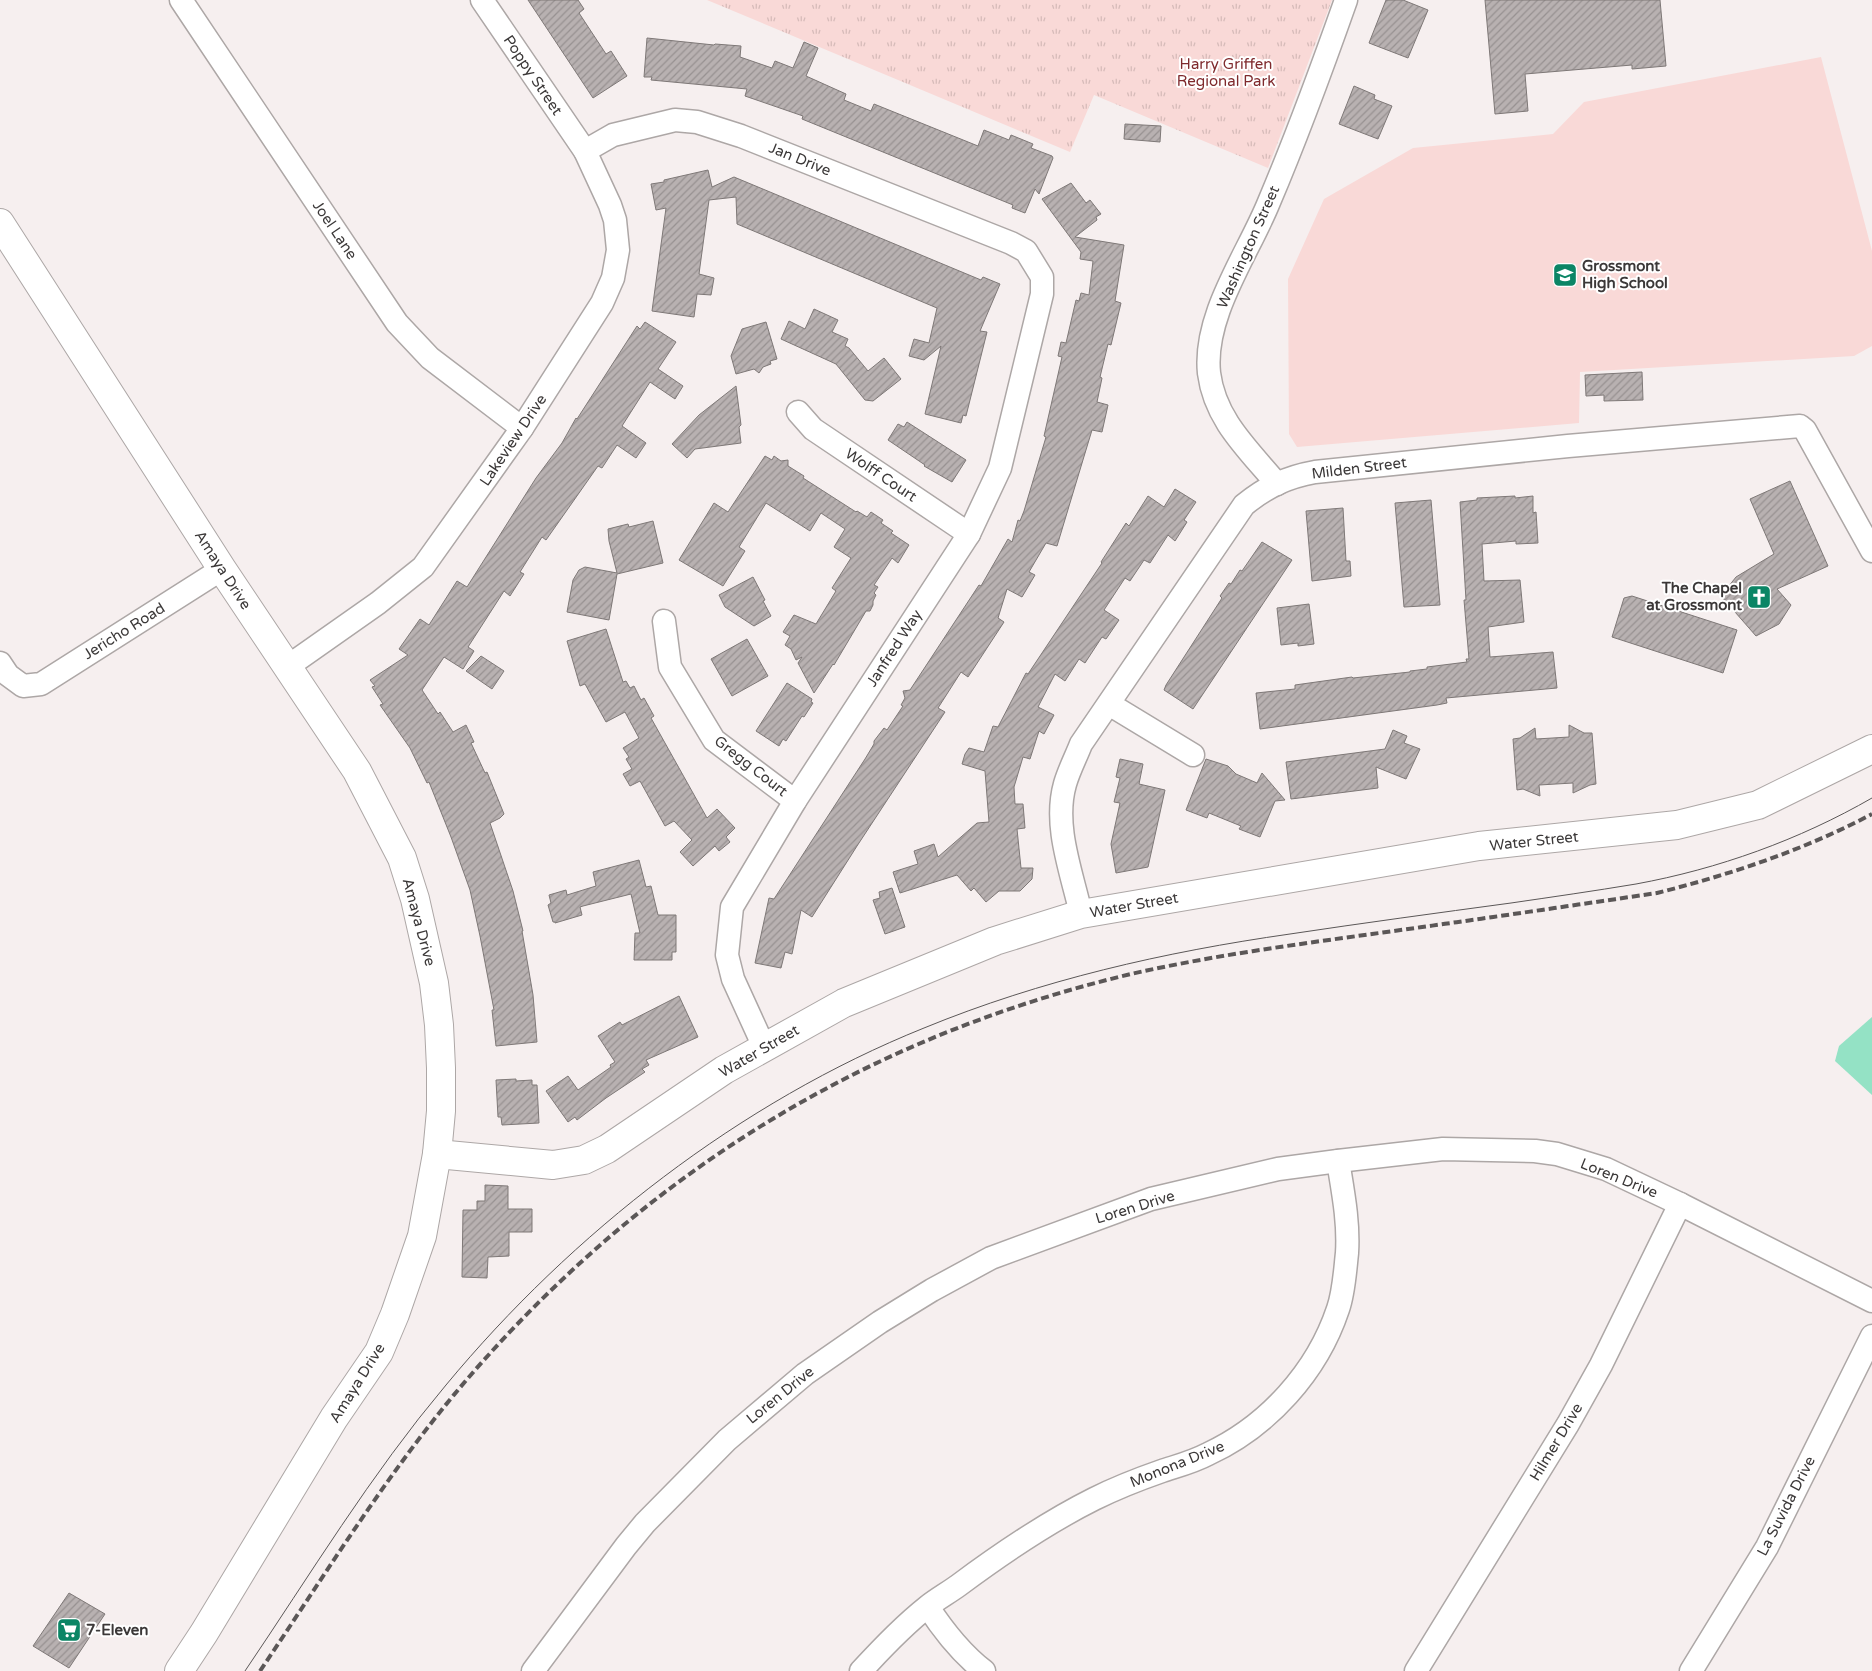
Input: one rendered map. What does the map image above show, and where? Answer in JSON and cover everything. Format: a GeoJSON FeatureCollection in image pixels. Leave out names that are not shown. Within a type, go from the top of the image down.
{"type":"FeatureCollection","features":[{"type":"Feature","properties":{"kind":"main road","name":"Amaya Drive"},"geometry":{"type":"LineString","coordinates":[[0,223],[222,569],[357,771],[402,858],[426,941],[434,983],[439,1025],[441,1111],[437,1154],[422,1236],[407,1283],[379,1352],[334,1418],[179,1671]]}},
{"type":"Feature","properties":{"kind":"main road","name":"Water Street"},"geometry":{"type":"LineString","coordinates":[[437,1154],[553,1165],[584,1160],[607,1150],[724,1070],[844,1002],[995,941],[1082,914],[1479,846],[1677,825],[1758,805],[1872,749]]}},
{"type":"Feature","properties":{"kind":"street","name":"Joel Lane"},"geometry":{"type":"LineString","coordinates":[[181,0],[397,323],[430,358],[522,428]]}},
{"type":"Feature","properties":{"kind":"street","name":"Poppy Street"},"geometry":{"type":"LineString","coordinates":[[482,0],[585,151]]}},
{"type":"Feature","properties":{"kind":"street","name":"Washington Street"},"geometry":{"type":"LineString","coordinates":[[1278,484],[1224,419],[1214,396],[1211,380],[1210,347],[1213,329],[1222,302],[1268,204],[1301,124],[1346,0]]}},
{"type":"Feature","properties":{"kind":"street","name":"Jan Drive"},"geometry":{"type":"LineString","coordinates":[[585,151],[613,135],[675,120],[697,122],[741,136],[1011,243]]}},
{"type":"Feature","properties":{"kind":"street","name":"Lakeview Drive"},"geometry":{"type":"LineString","coordinates":[[286,667],[378,603],[422,567],[522,428],[602,303],[613,278],[616,265],[617,235],[610,205],[585,151]]}},
{"type":"Feature","properties":{"kind":"street","name":"Janfred Way"},"geometry":{"type":"LineString","coordinates":[[764,1047],[733,979],[727,955],[732,906],[795,801],[969,534],[1000,468],[1042,294],[1042,277],[1038,270],[1026,251],[1011,243]]}},
{"type":"Feature","properties":{"kind":"street","name":"Wolff Court"},"geometry":{"type":"LineString","coordinates":[[798,412],[813,429],[969,534]]}},
{"type":"Feature","properties":{"kind":"street","name":"Milden Street"},"geometry":{"type":"LineString","coordinates":[[1082,914],[1063,836],[1061,812],[1065,784],[1081,744],[1244,505],[1258,494],[1292,476],[1568,446],[1800,426],[1805,430],[1872,551]]}},
{"type":"Feature","properties":{"kind":"street","name":"Jericho Road"},"geometry":{"type":"LineString","coordinates":[[0,662],[8,675],[24,686],[41,684],[222,569]]}},
{"type":"Feature","properties":{"kind":"street","name":"Gregg Court"},"geometry":{"type":"LineString","coordinates":[[664,621],[670,667],[714,740],[795,801]]}},
{"type":"Feature","properties":{"kind":"street"},"geometry":{"type":"LineString","coordinates":[[1109,704],[1194,755]]}},
{"type":"Feature","properties":{"kind":"street","name":"Loren Drive"},"geometry":{"type":"LineString","coordinates":[[533,1671],[645,1523],[708,1457],[805,1374],[880,1322],[991,1258],[1151,1198],[1278,1169],[1444,1149],[1535,1151],[1557,1154],[1606,1169],[1680,1204],[1872,1301]]}},
{"type":"Feature","properties":{"kind":"street","name":"Monona Drive"},"geometry":{"type":"LineString","coordinates":[[861,1671],[902,1628],[928,1606],[1003,1552],[1057,1518],[1119,1488],[1208,1454],[1230,1443],[1250,1429],[1282,1401],[1316,1356],[1338,1308],[1344,1278],[1347,1225],[1338,1161]]}},
{"type":"Feature","properties":{"kind":"street","name":"Hilmer Drive"},"geometry":{"type":"LineString","coordinates":[[1416,1671],[1601,1365],[1680,1204]]}},
{"type":"Feature","properties":{"kind":"street","name":"La Suvida Drive"},"geometry":{"type":"LineString","coordinates":[[1691,1671],[1767,1547],[1872,1336]]}},
{"type":"Feature","properties":{"kind":"street"},"geometry":{"type":"LineString","coordinates":[[928,1606],[937,1621],[984,1671]]}},
{"type":"Feature","properties":{"kind":"green space","name":"Harry Griffen Regional Park"},"geometry":{"type":"Polygon","coordinates":[[[707,0],[1332,0],[1268,168],[1094,95],[1070,152],[707,0]]]}},
{"type":"Feature","properties":{"kind":"green space","name":"Grossmont High School"},"geometry":{"type":"Polygon","coordinates":[[[1821,57],[1872,251],[1872,346],[1854,356],[1580,372],[1579,423],[1297,447],[1289,434],[1288,279],[1324,199],[1413,148],[1553,134],[1584,102],[1821,57]]]}},
{"type":"Feature","properties":{"kind":"shaded area"},"geometry":{"type":"Polygon","coordinates":[[[1872,1017],[1872,1095],[1835,1061],[1839,1046],[1872,1017]]]}},
{"type":"Feature","properties":{"kind":"building"},"geometry":{"type":"Polygon","coordinates":[[[528,0],[578,0],[584,9],[579,13],[606,54],[611,51],[627,76],[593,98],[528,0]]]}},
{"type":"Feature","properties":{"kind":"building"},"geometry":{"type":"Polygon","coordinates":[[[1386,0],[1403,0],[1428,10],[1408,58],[1369,43],[1386,0]]]}},
{"type":"Feature","properties":{"kind":"building"},"geometry":{"type":"Polygon","coordinates":[[[1485,0],[1660,0],[1666,66],[1632,69],[1632,65],[1525,74],[1528,111],[1495,114],[1485,0]]]}},
{"type":"Feature","properties":{"kind":"building"},"geometry":{"type":"Polygon","coordinates":[[[647,38],[741,46],[740,57],[772,68],[775,61],[793,68],[804,42],[818,48],[806,76],[846,94],[844,100],[871,111],[874,104],[978,146],[984,130],[1009,140],[1011,135],[1033,144],[1031,148],[1053,158],[1039,194],[1035,189],[1025,213],[1012,208],[1013,205],[802,119],[803,116],[745,96],[747,89],[651,80],[652,77],[644,77],[647,38]]]}},
{"type":"Feature","properties":{"kind":"building"},"geometry":{"type":"Polygon","coordinates":[[[1354,86],[1375,95],[1374,99],[1392,106],[1378,139],[1339,124],[1354,86]]]}},
{"type":"Feature","properties":{"kind":"building"},"geometry":{"type":"Polygon","coordinates":[[[1125,124],[1161,126],[1160,142],[1124,139],[1125,124]]]}},
{"type":"Feature","properties":{"kind":"building"},"geometry":{"type":"Polygon","coordinates":[[[708,170],[712,187],[734,177],[981,280],[983,277],[1000,284],[980,331],[987,332],[966,416],[963,415],[961,423],[925,414],[941,346],[924,360],[909,356],[914,339],[929,343],[937,308],[737,224],[736,197],[709,200],[699,274],[714,278],[711,295],[697,294],[694,317],[652,311],[666,208],[656,210],[651,184],[708,170]]]}},
{"type":"Feature","properties":{"kind":"building"},"geometry":{"type":"Polygon","coordinates":[[[1071,183],[1086,203],[1090,200],[1101,214],[1096,217],[1097,220],[1075,237],[1124,245],[1115,301],[1121,303],[1111,345],[1108,344],[1100,377],[1102,378],[1097,402],[1108,405],[1102,432],[1092,430],[1057,546],[1046,543],[1029,572],[1035,575],[1022,597],[1007,589],[998,618],[1004,622],[968,677],[961,672],[938,708],[945,712],[812,917],[801,910],[792,954],[785,952],[781,968],[755,963],[769,898],[774,899],[865,759],[874,741],[884,728],[887,730],[903,706],[901,705],[905,698],[903,691],[910,690],[979,585],[981,586],[1008,539],[1012,542],[1018,520],[1020,521],[1024,511],[1046,437],[1044,436],[1062,357],[1058,356],[1061,342],[1066,343],[1076,300],[1079,301],[1081,293],[1089,295],[1093,261],[1080,259],[1081,252],[1042,199],[1071,183]]]}},
{"type":"Feature","properties":{"kind":"building"},"geometry":{"type":"Polygon","coordinates":[[[814,309],[838,320],[832,332],[848,339],[845,346],[849,348],[868,371],[884,358],[901,379],[873,401],[865,400],[836,364],[781,339],[789,321],[805,329],[814,309]]]}},
{"type":"Feature","properties":{"kind":"building"},"geometry":{"type":"Polygon","coordinates":[[[645,322],[676,342],[658,369],[683,386],[675,399],[650,382],[622,426],[646,443],[636,458],[617,445],[602,468],[598,466],[546,540],[542,537],[520,572],[524,574],[510,596],[504,591],[468,647],[474,651],[463,669],[444,657],[422,690],[453,732],[466,725],[474,742],[471,743],[485,773],[487,772],[504,814],[490,823],[513,891],[523,931],[533,995],[537,1042],[496,1046],[492,1010],[494,1010],[470,890],[429,782],[427,783],[410,748],[380,705],[383,704],[372,687],[375,686],[370,680],[408,655],[399,649],[420,619],[429,625],[457,581],[467,587],[536,478],[562,443],[576,418],[637,326],[640,329],[645,322]]]}},
{"type":"Feature","properties":{"kind":"building"},"geometry":{"type":"Polygon","coordinates":[[[766,322],[777,359],[770,361],[771,364],[763,367],[759,373],[754,369],[736,374],[731,356],[742,329],[766,322]]]}},
{"type":"Feature","properties":{"kind":"building"},"geometry":{"type":"Polygon","coordinates":[[[1642,372],[1643,400],[1604,401],[1604,395],[1586,396],[1585,375],[1642,372]]]}},
{"type":"Feature","properties":{"kind":"building"},"geometry":{"type":"Polygon","coordinates":[[[736,386],[741,425],[739,427],[741,443],[695,449],[687,458],[672,444],[699,415],[736,386]]]}},
{"type":"Feature","properties":{"kind":"building"},"geometry":{"type":"Polygon","coordinates":[[[907,422],[966,460],[952,482],[924,466],[888,440],[898,424],[904,427],[907,422]]]}},
{"type":"Feature","properties":{"kind":"building"},"geometry":{"type":"Polygon","coordinates":[[[765,456],[772,460],[774,456],[781,461],[788,460],[788,466],[804,476],[803,478],[856,512],[867,517],[871,512],[883,520],[881,523],[893,531],[891,533],[909,545],[898,563],[892,558],[874,585],[878,587],[874,593],[876,595],[870,611],[866,611],[834,665],[814,693],[798,663],[802,657],[796,660],[791,649],[785,645],[790,636],[783,632],[794,615],[816,624],[836,591],[832,588],[851,558],[834,547],[845,529],[821,513],[810,531],[766,503],[739,547],[745,551],[723,586],[679,560],[714,503],[728,512],[765,456]]]}},
{"type":"Feature","properties":{"kind":"building"},"geometry":{"type":"Polygon","coordinates":[[[1790,481],[1828,566],[1777,589],[1791,605],[1779,624],[1756,636],[1721,596],[1736,577],[1774,554],[1750,499],[1790,481]]]}},
{"type":"Feature","properties":{"kind":"building"},"geometry":{"type":"Polygon","coordinates":[[[1175,489],[1196,502],[1184,520],[1187,522],[1175,541],[1168,535],[1150,563],[1144,560],[1130,581],[1125,578],[1104,610],[1119,620],[1106,639],[1102,637],[1085,663],[1079,659],[1065,681],[1055,674],[1038,707],[1054,715],[1044,734],[1039,731],[1030,759],[1023,757],[1014,787],[1015,804],[1023,804],[1025,828],[1017,829],[1021,868],[1033,868],[1032,879],[1020,891],[999,891],[986,902],[974,888],[971,891],[957,875],[900,893],[893,872],[918,864],[914,851],[934,844],[938,857],[977,823],[989,822],[985,771],[962,764],[965,754],[969,748],[984,752],[993,726],[998,727],[1026,673],[1028,674],[1102,563],[1126,523],[1129,526],[1148,496],[1164,507],[1175,489]]]}},
{"type":"Feature","properties":{"kind":"building"},"geometry":{"type":"Polygon","coordinates":[[[1515,496],[1515,498],[1533,496],[1533,513],[1536,512],[1538,543],[1516,544],[1516,541],[1482,544],[1484,581],[1520,580],[1524,622],[1488,627],[1490,657],[1553,652],[1557,688],[1446,698],[1447,703],[1437,705],[1260,729],[1256,693],[1295,689],[1295,685],[1352,677],[1410,672],[1427,669],[1427,667],[1467,662],[1466,659],[1469,659],[1464,600],[1466,600],[1460,502],[1477,500],[1477,498],[1515,496]]]}},
{"type":"Feature","properties":{"kind":"building"},"geometry":{"type":"Polygon","coordinates":[[[1431,500],[1440,605],[1404,607],[1395,503],[1431,500]]]}},
{"type":"Feature","properties":{"kind":"building"},"geometry":{"type":"Polygon","coordinates":[[[1343,508],[1346,561],[1350,561],[1351,576],[1312,581],[1306,511],[1343,508]]]}},
{"type":"Feature","properties":{"kind":"building"},"geometry":{"type":"Polygon","coordinates":[[[653,521],[663,563],[617,574],[609,620],[567,612],[573,580],[579,570],[585,567],[617,573],[608,529],[628,524],[629,527],[653,521]]]}},
{"type":"Feature","properties":{"kind":"building"},"geometry":{"type":"Polygon","coordinates":[[[1262,542],[1292,560],[1193,709],[1164,690],[1166,685],[1222,598],[1220,596],[1240,570],[1242,571],[1262,542]]]}},
{"type":"Feature","properties":{"kind":"building"},"geometry":{"type":"Polygon","coordinates":[[[753,577],[771,616],[754,626],[725,607],[719,595],[753,577]]]}},
{"type":"Feature","properties":{"kind":"building"},"geometry":{"type":"Polygon","coordinates":[[[1632,596],[1737,630],[1723,673],[1612,637],[1624,598],[1632,596]]]}},
{"type":"Feature","properties":{"kind":"building"},"geometry":{"type":"Polygon","coordinates":[[[1309,604],[1314,644],[1298,646],[1298,643],[1281,645],[1277,608],[1309,604]]]}},
{"type":"Feature","properties":{"kind":"building"},"geometry":{"type":"Polygon","coordinates":[[[606,629],[623,682],[626,681],[630,688],[634,686],[641,700],[644,698],[654,716],[651,718],[707,818],[717,809],[735,828],[726,837],[730,842],[719,851],[715,846],[693,866],[680,852],[692,840],[674,821],[665,826],[640,781],[630,786],[623,774],[632,769],[626,759],[629,757],[623,748],[639,738],[625,712],[606,722],[585,684],[580,686],[567,641],[606,629]]]}},
{"type":"Feature","properties":{"kind":"building"},"geometry":{"type":"Polygon","coordinates":[[[747,639],[768,676],[732,696],[711,659],[747,639]]]}},
{"type":"Feature","properties":{"kind":"building"},"geometry":{"type":"Polygon","coordinates":[[[481,656],[504,671],[492,689],[466,671],[481,656]]]}},
{"type":"Feature","properties":{"kind":"building"},"geometry":{"type":"Polygon","coordinates":[[[787,683],[812,699],[811,702],[813,703],[786,741],[783,739],[779,746],[756,731],[787,683]]]}},
{"type":"Feature","properties":{"kind":"building"},"geometry":{"type":"Polygon","coordinates":[[[1569,725],[1584,733],[1592,733],[1596,784],[1573,793],[1573,783],[1539,785],[1540,796],[1523,789],[1517,790],[1513,739],[1520,738],[1535,728],[1536,739],[1569,737],[1569,725]]]}},
{"type":"Feature","properties":{"kind":"building"},"geometry":{"type":"Polygon","coordinates":[[[1393,730],[1407,736],[1404,743],[1420,749],[1406,779],[1376,767],[1378,788],[1291,799],[1286,762],[1385,749],[1393,730]]]}},
{"type":"Feature","properties":{"kind":"building"},"geometry":{"type":"Polygon","coordinates":[[[1120,759],[1143,764],[1139,784],[1165,790],[1148,867],[1116,873],[1111,844],[1120,803],[1114,802],[1120,778],[1116,777],[1120,759]]]}},
{"type":"Feature","properties":{"kind":"building"},"geometry":{"type":"Polygon","coordinates":[[[1206,759],[1228,766],[1236,774],[1257,783],[1262,773],[1285,800],[1275,801],[1260,837],[1239,829],[1241,826],[1209,813],[1207,818],[1186,810],[1206,759]]]}},
{"type":"Feature","properties":{"kind":"building"},"geometry":{"type":"Polygon","coordinates":[[[639,860],[646,887],[651,886],[658,915],[676,915],[676,952],[672,952],[672,960],[634,960],[635,933],[640,933],[631,894],[580,907],[582,915],[553,922],[548,905],[551,903],[549,895],[566,890],[567,895],[596,886],[593,872],[639,860]]]}},
{"type":"Feature","properties":{"kind":"building"},"geometry":{"type":"Polygon","coordinates":[[[892,888],[905,927],[885,934],[873,900],[880,898],[879,892],[892,888]]]}},
{"type":"Feature","properties":{"kind":"building"},"geometry":{"type":"Polygon","coordinates":[[[679,996],[698,1037],[646,1060],[649,1065],[642,1069],[645,1072],[577,1120],[575,1117],[568,1122],[546,1091],[568,1076],[578,1090],[611,1067],[610,1065],[615,1062],[598,1036],[620,1022],[622,1025],[679,996]]]}},
{"type":"Feature","properties":{"kind":"building"},"geometry":{"type":"Polygon","coordinates":[[[516,1079],[516,1081],[532,1080],[532,1085],[537,1085],[539,1123],[502,1125],[501,1117],[498,1117],[496,1080],[516,1079]]]}},
{"type":"Feature","properties":{"kind":"building"},"geometry":{"type":"Polygon","coordinates":[[[485,1185],[508,1186],[508,1209],[532,1209],[532,1232],[509,1232],[509,1256],[488,1257],[487,1278],[462,1277],[463,1210],[477,1210],[477,1201],[485,1201],[485,1185]]]}},
{"type":"Feature","properties":{"kind":"building","name":"7-Eleven"},"geometry":{"type":"Polygon","coordinates":[[[69,1593],[105,1614],[69,1668],[33,1646],[69,1593]]]}},
{"type":"Feature","properties":{"kind":"tram line"},"geometry":{"type":"LineString","coordinates":[[245,1671],[342,1525],[392,1454],[446,1385],[495,1329],[548,1276],[604,1225],[663,1177],[725,1133],[789,1094],[856,1058],[968,1011],[1058,982],[1150,959],[1243,941],[1573,894],[1667,878],[1727,861],[1787,840],[1872,798]]}},
{"type":"Feature","properties":{"kind":"railway"},"geometry":{"type":"LineString","coordinates":[[260,1671],[363,1517],[417,1441],[476,1369],[544,1297],[616,1231],[692,1172],[772,1119],[856,1073],[943,1034],[1035,1001],[1131,974],[1251,951],[1657,893],[1713,878],[1767,860],[1820,839],[1872,814]]}},
{"type":"Feature","properties":{"kind":"place","name":"Grossmont High School"},"geometry":{"type":"Point","coordinates":[1565,275]}},
{"type":"Feature","properties":{"kind":"place","name":"The Chapel at Grossmont"},"geometry":{"type":"Point","coordinates":[1759,597]}},
{"type":"Feature","properties":{"kind":"place","name":"7-Eleven"},"geometry":{"type":"Point","coordinates":[69,1630]}}]}
